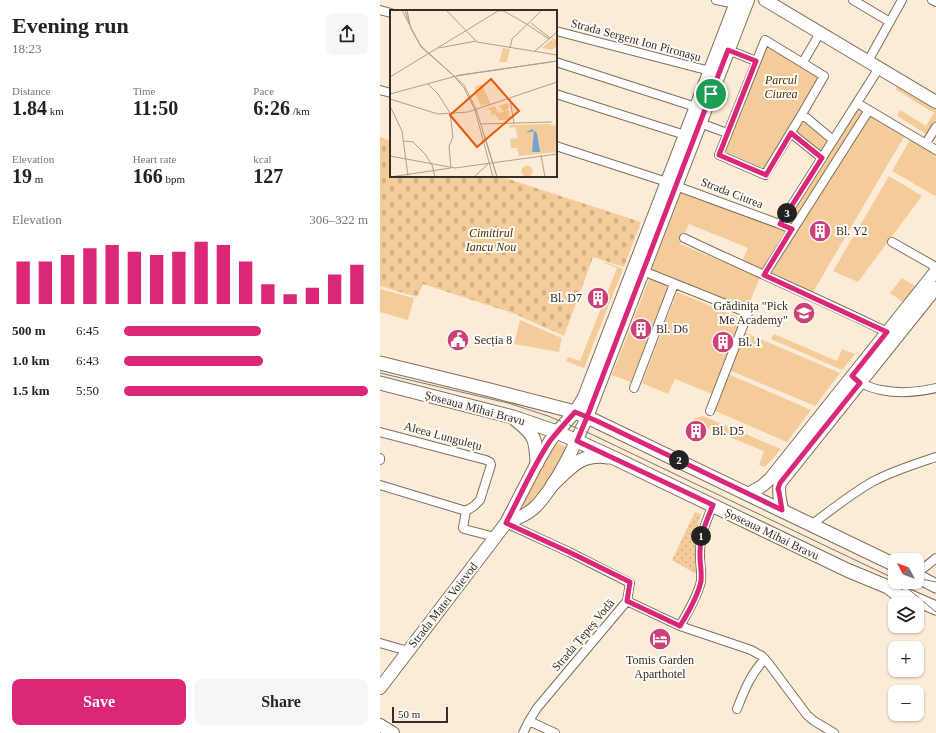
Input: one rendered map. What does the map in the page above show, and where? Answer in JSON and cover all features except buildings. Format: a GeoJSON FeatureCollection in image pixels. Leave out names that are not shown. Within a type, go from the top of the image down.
{"type":"FeatureCollection","features":[{"type":"Feature","properties":{"kind":"main road","name":"Șoseaua Mihai Bravu"},"geometry":{"type":"LineString","coordinates":[[380,363],[483,388],[581,415],[888,562]]}},
{"type":"Feature","properties":{"kind":"main road","name":"Șoseaua Mihai Bravu"},"geometry":{"type":"LineString","coordinates":[[380,383],[561,428],[579,435],[614,458],[888,588]]}},
{"type":"Feature","properties":{"kind":"main road"},"geometry":{"type":"LineString","coordinates":[[513,417],[532,435],[536,446],[537,463]]}},
{"type":"Feature","properties":{"kind":"main road"},"geometry":{"type":"LineString","coordinates":[[553,484],[582,459],[595,456],[614,458]]}},
{"type":"Feature","properties":{"kind":"main road"},"geometry":{"type":"LineString","coordinates":[[924,575],[936,578]]}},
{"type":"Feature","properties":{"kind":"main road"},"geometry":{"type":"LineString","coordinates":[[924,577],[936,586]]}},
{"type":"Feature","properties":{"kind":"main road","name":"Șoseaua Mihai Bravu"},"geometry":{"type":"LineString","coordinates":[[889,589],[900,597]]}},
{"type":"Feature","properties":{"kind":"main road"},"geometry":{"type":"LineString","coordinates":[[890,589],[936,608]]}},
{"type":"Feature","properties":{"kind":"main road"},"geometry":{"type":"LineString","coordinates":[[924,610],[936,616]]}},
{"type":"Feature","properties":{"kind":"street"},"geometry":{"type":"LineString","coordinates":[[581,415],[643,272],[672,184],[685,135],[737,2],[716,0]]}},
{"type":"Feature","properties":{"kind":"street"},"geometry":{"type":"LineString","coordinates":[[581,415],[584,397],[672,184],[700,123],[748,0]]}},
{"type":"Feature","properties":{"kind":"street"},"geometry":{"type":"LineString","coordinates":[[766,0],[936,102]]}},
{"type":"Feature","properties":{"kind":"street"},"geometry":{"type":"LineString","coordinates":[[853,0],[890,22]]}},
{"type":"Feature","properties":{"kind":"street"},"geometry":{"type":"LineString","coordinates":[[868,61],[902,0]]}},
{"type":"Feature","properties":{"kind":"street"},"geometry":{"type":"LineString","coordinates":[[932,0],[936,2]]}},
{"type":"Feature","properties":{"kind":"street"},"geometry":{"type":"LineString","coordinates":[[380,10],[390,13]]}},
{"type":"Feature","properties":{"kind":"street","name":"Strada Sergent Ion Pironașu"},"geometry":{"type":"LineString","coordinates":[[557,31],[710,71]]}},
{"type":"Feature","properties":{"kind":"street"},"geometry":{"type":"LineString","coordinates":[[802,62],[820,33]]}},
{"type":"Feature","properties":{"kind":"street"},"geometry":{"type":"LineString","coordinates":[[765,40],[802,62],[824,76],[766,175],[719,155],[765,40]]}},
{"type":"Feature","properties":{"kind":"street"},"geometry":{"type":"LineString","coordinates":[[728,50],[756,61]]}},
{"type":"Feature","properties":{"kind":"street"},"geometry":{"type":"LineString","coordinates":[[557,62],[696,107]]}},
{"type":"Feature","properties":{"kind":"street"},"geometry":{"type":"LineString","coordinates":[[780,224],[879,68]]}},
{"type":"Feature","properties":{"kind":"street"},"geometry":{"type":"LineString","coordinates":[[380,90],[390,93]]}},
{"type":"Feature","properties":{"kind":"street"},"geometry":{"type":"LineString","coordinates":[[557,94],[685,135]]}},
{"type":"Feature","properties":{"kind":"street"},"geometry":{"type":"LineString","coordinates":[[857,103],[936,150]]}},
{"type":"Feature","properties":{"kind":"street"},"geometry":{"type":"LineString","coordinates":[[764,275],[869,110]]}},
{"type":"Feature","properties":{"kind":"street"},"geometry":{"type":"LineString","coordinates":[[802,114],[833,140]]}},
{"type":"Feature","properties":{"kind":"street"},"geometry":{"type":"LineString","coordinates":[[700,123],[727,133]]}},
{"type":"Feature","properties":{"kind":"street"},"geometry":{"type":"LineString","coordinates":[[926,143],[936,127]]}},
{"type":"Feature","properties":{"kind":"street"},"geometry":{"type":"LineString","coordinates":[[791,133],[822,158]]}},
{"type":"Feature","properties":{"kind":"street","name":"Strada Ciurea"},"geometry":{"type":"LineString","coordinates":[[557,146],[672,184],[792,229]]}},
{"type":"Feature","properties":{"kind":"street"},"geometry":{"type":"LineString","coordinates":[[684,238],[891,336]]}},
{"type":"Feature","properties":{"kind":"street"},"geometry":{"type":"LineString","coordinates":[[892,242],[936,267]]}},
{"type":"Feature","properties":{"kind":"street"},"geometry":{"type":"LineString","coordinates":[[782,510],[778,489],[780,483],[856,380],[891,336],[936,271]]}},
{"type":"Feature","properties":{"kind":"street"},"geometry":{"type":"LineString","coordinates":[[643,272],[748,313],[710,411]]}},
{"type":"Feature","properties":{"kind":"street"},"geometry":{"type":"LineString","coordinates":[[634,388],[674,284]]}},
{"type":"Feature","properties":{"kind":"street"},"geometry":{"type":"LineString","coordinates":[[891,336],[936,288]]}},
{"type":"Feature","properties":{"kind":"street"},"geometry":{"type":"LineString","coordinates":[[856,380],[876,389],[892,392],[918,391],[936,388]]}},
{"type":"Feature","properties":{"kind":"street"},"geometry":{"type":"LineString","coordinates":[[748,494],[762,486],[770,479],[856,380]]}},
{"type":"Feature","properties":{"kind":"street","name":"Strada Matei Voievod"},"geometry":{"type":"LineString","coordinates":[[380,688],[506,523],[550,441],[561,428],[581,415]]}},
{"type":"Feature","properties":{"kind":"street","name":"Strada Matei Voievod"},"geometry":{"type":"LineString","coordinates":[[506,523],[527,514],[534,508],[553,484],[579,435],[581,415]]}},
{"type":"Feature","properties":{"kind":"street","name":"Aleea Lungulețu"},"geometry":{"type":"LineString","coordinates":[[380,432],[490,462],[491,465],[480,500],[466,511]]}},
{"type":"Feature","properties":{"kind":"street"},"geometry":{"type":"LineString","coordinates":[[811,525],[856,492],[873,482],[898,470],[936,457]]}},
{"type":"Feature","properties":{"kind":"street"},"geometry":{"type":"LineString","coordinates":[[380,484],[466,511],[462,525],[464,530],[495,537]]}},
{"type":"Feature","properties":{"kind":"street"},"geometry":{"type":"LineString","coordinates":[[680,626],[690,609],[700,586],[701,537],[713,505]]}},
{"type":"Feature","properties":{"kind":"street","name":"Strada Țepeș Vodă"},"geometry":{"type":"LineString","coordinates":[[506,523],[630,582],[627,601],[537,708],[523,733]]}},
{"type":"Feature","properties":{"kind":"street"},"geometry":{"type":"LineString","coordinates":[[924,568],[936,558]]}},
{"type":"Feature","properties":{"kind":"street"},"geometry":{"type":"LineString","coordinates":[[627,601],[680,626],[757,653],[765,659],[807,715],[834,733]]}},
{"type":"Feature","properties":{"kind":"street"},"geometry":{"type":"LineString","coordinates":[[380,643],[408,651]]}},
{"type":"Feature","properties":{"kind":"street"},"geometry":{"type":"LineString","coordinates":[[737,709],[750,680],[765,659]]}},
{"type":"Feature","properties":{"kind":"street"},"geometry":{"type":"LineString","coordinates":[[529,721],[551,731]]}},
{"type":"Feature","properties":{"kind":"street"},"geometry":{"type":"LineString","coordinates":[[380,725],[393,733]]}},
{"type":"Feature","properties":{"kind":"green space","name":"Parcul Ciurea"},"geometry":{"type":"Polygon","coordinates":[[[766,43],[821,76],[801,114],[831,141],[821,156],[791,131],[765,173],[721,154],[766,43]]]}},
{"type":"Feature","properties":{"kind":"green space"},"geometry":{"type":"Polygon","coordinates":[[[899,83],[936,106],[936,122],[928,135],[897,116],[900,110],[926,126],[934,113],[895,89],[899,83]]]}},
{"type":"Feature","properties":{"kind":"green space"},"geometry":{"type":"Polygon","coordinates":[[[857,105],[866,111],[791,226],[783,223],[857,105]]]}},
{"type":"Feature","properties":{"kind":"green space"},"geometry":{"type":"Polygon","coordinates":[[[870,115],[905,135],[813,292],[770,272],[870,115]]]}},
{"type":"Feature","properties":{"kind":"green space","name":"Cimitirul Iancu Nou"},"geometry":{"type":"Polygon","coordinates":[[[380,137],[390,141],[390,177],[502,177],[641,222],[624,267],[593,257],[564,336],[515,314],[423,284],[417,297],[380,286],[380,137]]]}},
{"type":"Feature","properties":{"kind":"green space"},"geometry":{"type":"Polygon","coordinates":[[[911,138],[936,155],[935,196],[892,171],[911,138]]]}},
{"type":"Feature","properties":{"kind":"green space"},"geometry":{"type":"Polygon","coordinates":[[[889,176],[922,196],[858,282],[833,271],[889,176]]]}},
{"type":"Feature","properties":{"kind":"green space"},"geometry":{"type":"Polygon","coordinates":[[[682,191],[787,232],[763,271],[742,262],[748,248],[689,224],[680,244],[760,277],[747,309],[651,271],[682,191]]]}},
{"type":"Feature","properties":{"kind":"green space"},"geometry":{"type":"Polygon","coordinates":[[[605,262],[623,269],[584,368],[566,361],[568,357],[580,361],[617,268],[604,263],[605,262]]]}},
{"type":"Feature","properties":{"kind":"green space","name":"Bl. D6"},"geometry":{"type":"Polygon","coordinates":[[[650,277],[669,284],[631,382],[612,375],[650,277]]]}},
{"type":"Feature","properties":{"kind":"green space"},"geometry":{"type":"Polygon","coordinates":[[[902,278],[916,287],[903,302],[890,293],[902,278]]]}},
{"type":"Feature","properties":{"kind":"green space"},"geometry":{"type":"Polygon","coordinates":[[[380,289],[414,298],[408,320],[380,312],[380,289]]]}},
{"type":"Feature","properties":{"kind":"green space"},"geometry":{"type":"Polygon","coordinates":[[[677,292],[742,319],[712,394],[675,379],[668,394],[642,383],[677,292]]]}},
{"type":"Feature","properties":{"kind":"green space"},"geometry":{"type":"Polygon","coordinates":[[[520,320],[562,338],[559,352],[514,344],[520,320]]]}},
{"type":"Feature","properties":{"kind":"green space"},"geometry":{"type":"Polygon","coordinates":[[[744,332],[840,373],[815,406],[729,370],[744,332]]]}},
{"type":"Feature","properties":{"kind":"green space"},"geometry":{"type":"Polygon","coordinates":[[[774,334],[837,361],[842,349],[855,354],[842,370],[771,339],[774,334]]]}},
{"type":"Feature","properties":{"kind":"green space"},"geometry":{"type":"Polygon","coordinates":[[[728,374],[811,410],[787,442],[713,410],[728,374]]]}},
{"type":"Feature","properties":{"kind":"green space"},"geometry":{"type":"Polygon","coordinates":[[[703,416],[781,449],[765,467],[759,465],[764,451],[692,422],[695,418],[703,416]]]}},
{"type":"Feature","properties":{"kind":"green space"},"geometry":{"type":"Polygon","coordinates":[[[552,441],[571,449],[539,495],[526,508],[518,504],[552,441]]]}},
{"type":"Feature","properties":{"kind":"green space"},"geometry":{"type":"Polygon","coordinates":[[[695,512],[701,514],[696,536],[698,575],[672,560],[695,512]]]}},
{"type":"Feature","properties":{"kind":"tram line"},"geometry":{"type":"LineString","coordinates":[[380,373],[508,403],[548,416],[591,434],[888,576]]}},
{"type":"Feature","properties":{"kind":"tram line"},"geometry":{"type":"LineString","coordinates":[[924,580],[936,582]]}},
{"type":"Feature","properties":{"kind":"tram line"},"geometry":{"type":"LineString","coordinates":[[908,589],[936,612]]}},
{"type":"Feature","properties":{"kind":"place","name":"Bl. Y2"},"geometry":{"type":"Point","coordinates":[820,231]}},
{"type":"Feature","properties":{"kind":"place","name":"Bl. D7"},"geometry":{"type":"Point","coordinates":[598,298]}},
{"type":"Feature","properties":{"kind":"place","name":"Grădinița \"Pick Me Academy\""},"geometry":{"type":"Point","coordinates":[804,313]}},
{"type":"Feature","properties":{"kind":"place","name":"Bl. D6"},"geometry":{"type":"Point","coordinates":[641,329]}},
{"type":"Feature","properties":{"kind":"place","name":"Secția 8"},"geometry":{"type":"Point","coordinates":[458,340]}},
{"type":"Feature","properties":{"kind":"place","name":"Bl. 1"},"geometry":{"type":"Point","coordinates":[723,342]}},
{"type":"Feature","properties":{"kind":"place","name":"Bl. D5"},"geometry":{"type":"Point","coordinates":[696,431]}},
{"type":"Feature","properties":{"kind":"place","name":"Tomis Garden Aparthotel"},"geometry":{"type":"Point","coordinates":[660,639]}},
{"type":"Feature","properties":{"kind":"route"},"geometry":{"type":"LineString","coordinates":[[711,94],[587,417],[577,441],[713,505],[703,528],[701,537],[700,586],[690,609],[680,626],[627,601],[630,582],[506,523],[550,441],[575,412],[587,417],[597,421],[782,510],[778,489],[780,483],[860,383],[852,376],[887,332],[764,275],[792,229],[780,224],[822,158],[791,133],[766,175],[719,155],[756,61],[728,50],[711,94]]}}]}
